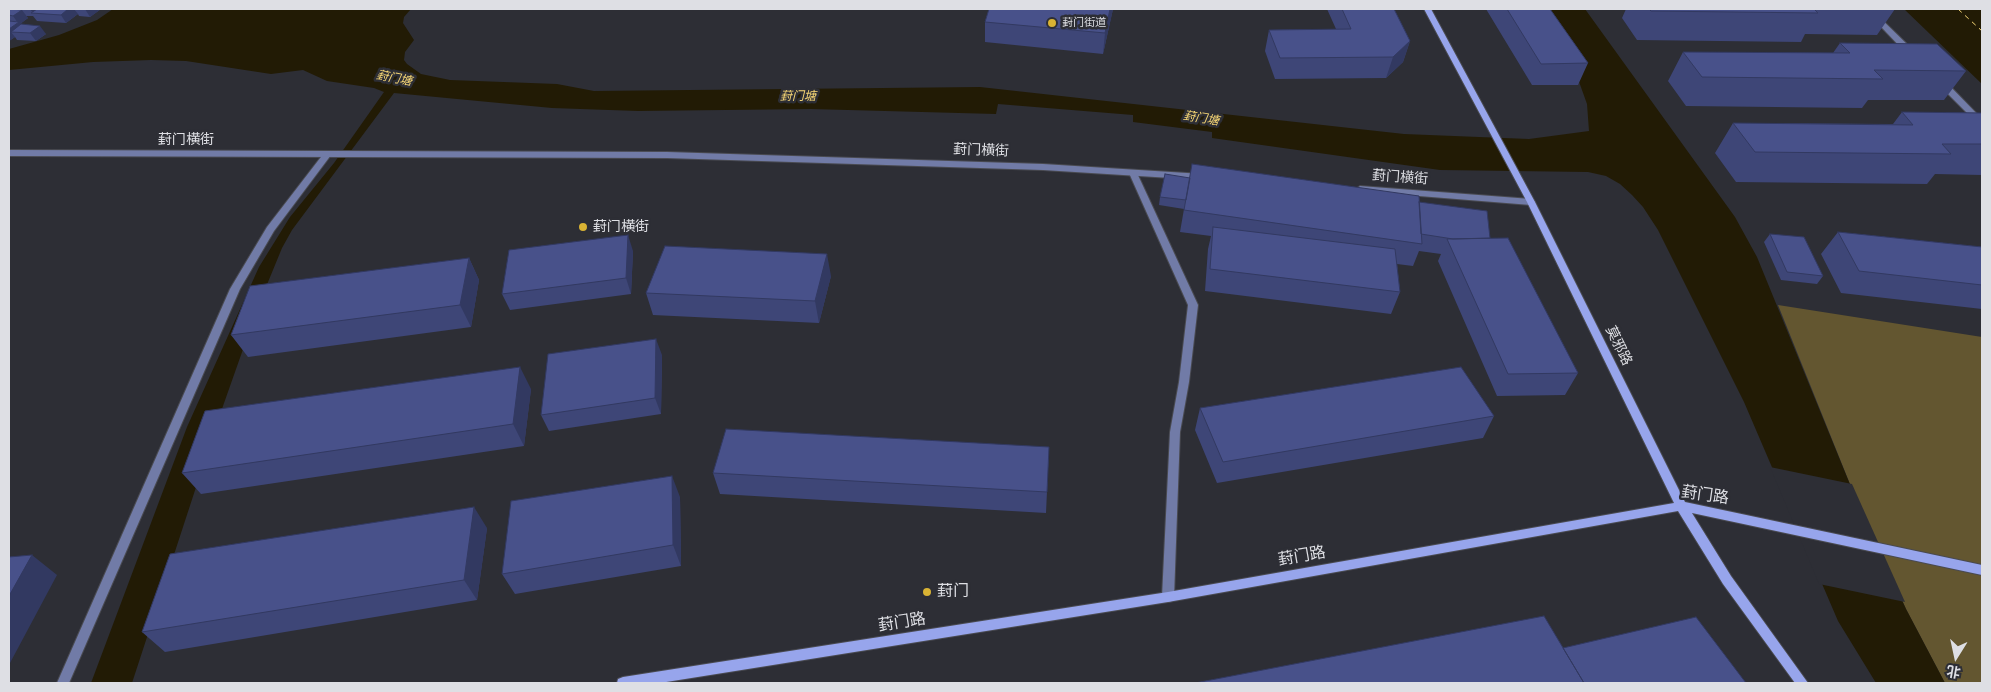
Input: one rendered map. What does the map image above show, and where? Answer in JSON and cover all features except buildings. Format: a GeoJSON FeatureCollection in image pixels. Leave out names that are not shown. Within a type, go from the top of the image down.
{"type":"FeatureCollection","features":[{"type":"Feature","properties":{"kind":"main road","name":"莫邪路"},"geometry":{"type":"LineString","coordinates":[[1427,9],[1531,202],[1681,506],[1727,580],[1802,683]]}},
{"type":"Feature","properties":{"kind":"main road","name":"葑门路"},"geometry":{"type":"LineString","coordinates":[[623,683],[1168,597],[1681,506],[1982,570]]}},
{"type":"Feature","properties":{"kind":"street"},"geometry":{"type":"LineString","coordinates":[[1866,9],[1919,61]]}},
{"type":"Feature","properties":{"kind":"street"},"geometry":{"type":"LineString","coordinates":[[1933,75],[1982,123]]}},
{"type":"Feature","properties":{"kind":"street","name":"葑门横街"},"geometry":{"type":"LineString","coordinates":[[9,153],[667,155],[1043,167],[1217,178]]}},
{"type":"Feature","properties":{"kind":"street"},"geometry":{"type":"LineString","coordinates":[[63,683],[235,289],[270,230],[329,155]]}},
{"type":"Feature","properties":{"kind":"street"},"geometry":{"type":"LineString","coordinates":[[1133,173],[1193,305],[1184,382],[1175,432],[1168,597]]}},
{"type":"Feature","properties":{"kind":"street","name":"葑门横街"},"geometry":{"type":"LineString","coordinates":[[1354,188],[1531,202]]}},
{"type":"Feature","properties":{"kind":"shaded area"},"geometry":{"type":"Polygon","coordinates":[[[1778,305],[1982,337],[1982,683],[1945,683],[1906,609],[1858,504],[1778,305]]]}},
{"type":"Feature","properties":{"kind":"water","name":"葑门塘"},"geometry":{"type":"Polygon","coordinates":[[[113,9],[411,9],[404,17],[403,23],[414,40],[405,52],[404,60],[421,74],[450,80],[557,84],[594,91],[980,87],[1404,134],[1529,139],[1589,131],[1587,104],[1577,76],[1535,9],[1585,9],[1735,217],[1757,257],[1858,504],[1906,609],[1945,683],[1876,683],[1838,621],[1744,402],[1658,230],[1643,207],[1632,195],[1620,184],[1606,176],[1588,172],[1440,170],[1212,138],[1212,132],[1133,122],[1133,115],[998,104],[996,114],[811,109],[638,111],[552,108],[394,93],[292,230],[282,248],[259,304],[217,423],[132,683],[91,683],[187,427],[259,267],[290,217],[334,163],[384,92],[374,88],[327,81],[303,70],[271,74],[186,61],[93,62],[9,70],[9,49],[59,35],[97,20],[113,9]]]}},
{"type":"Feature","properties":{"kind":"water"},"geometry":{"type":"Polygon","coordinates":[[[1904,9],[1982,9],[1982,84],[1904,9]]]}},
{"type":"Feature","properties":{"kind":"pier"},"geometry":{"type":"Polygon","coordinates":[[[1770,467],[1852,484],[1905,602],[1819,584],[1770,467]]]}},
{"type":"Feature","properties":{"kind":"ferry route"},"geometry":{"type":"LineString","coordinates":[[1958,9],[1982,31]]}},
{"type":"Feature","properties":{"kind":"place","name":"葑门街道"},"geometry":{"type":"Point","coordinates":[1052,23]}},
{"type":"Feature","properties":{"kind":"place","name":"葑门横街"},"geometry":{"type":"Point","coordinates":[583,227]}},
{"type":"Feature","properties":{"kind":"place","name":"葑门"},"geometry":{"type":"Point","coordinates":[927,592]}}]}
